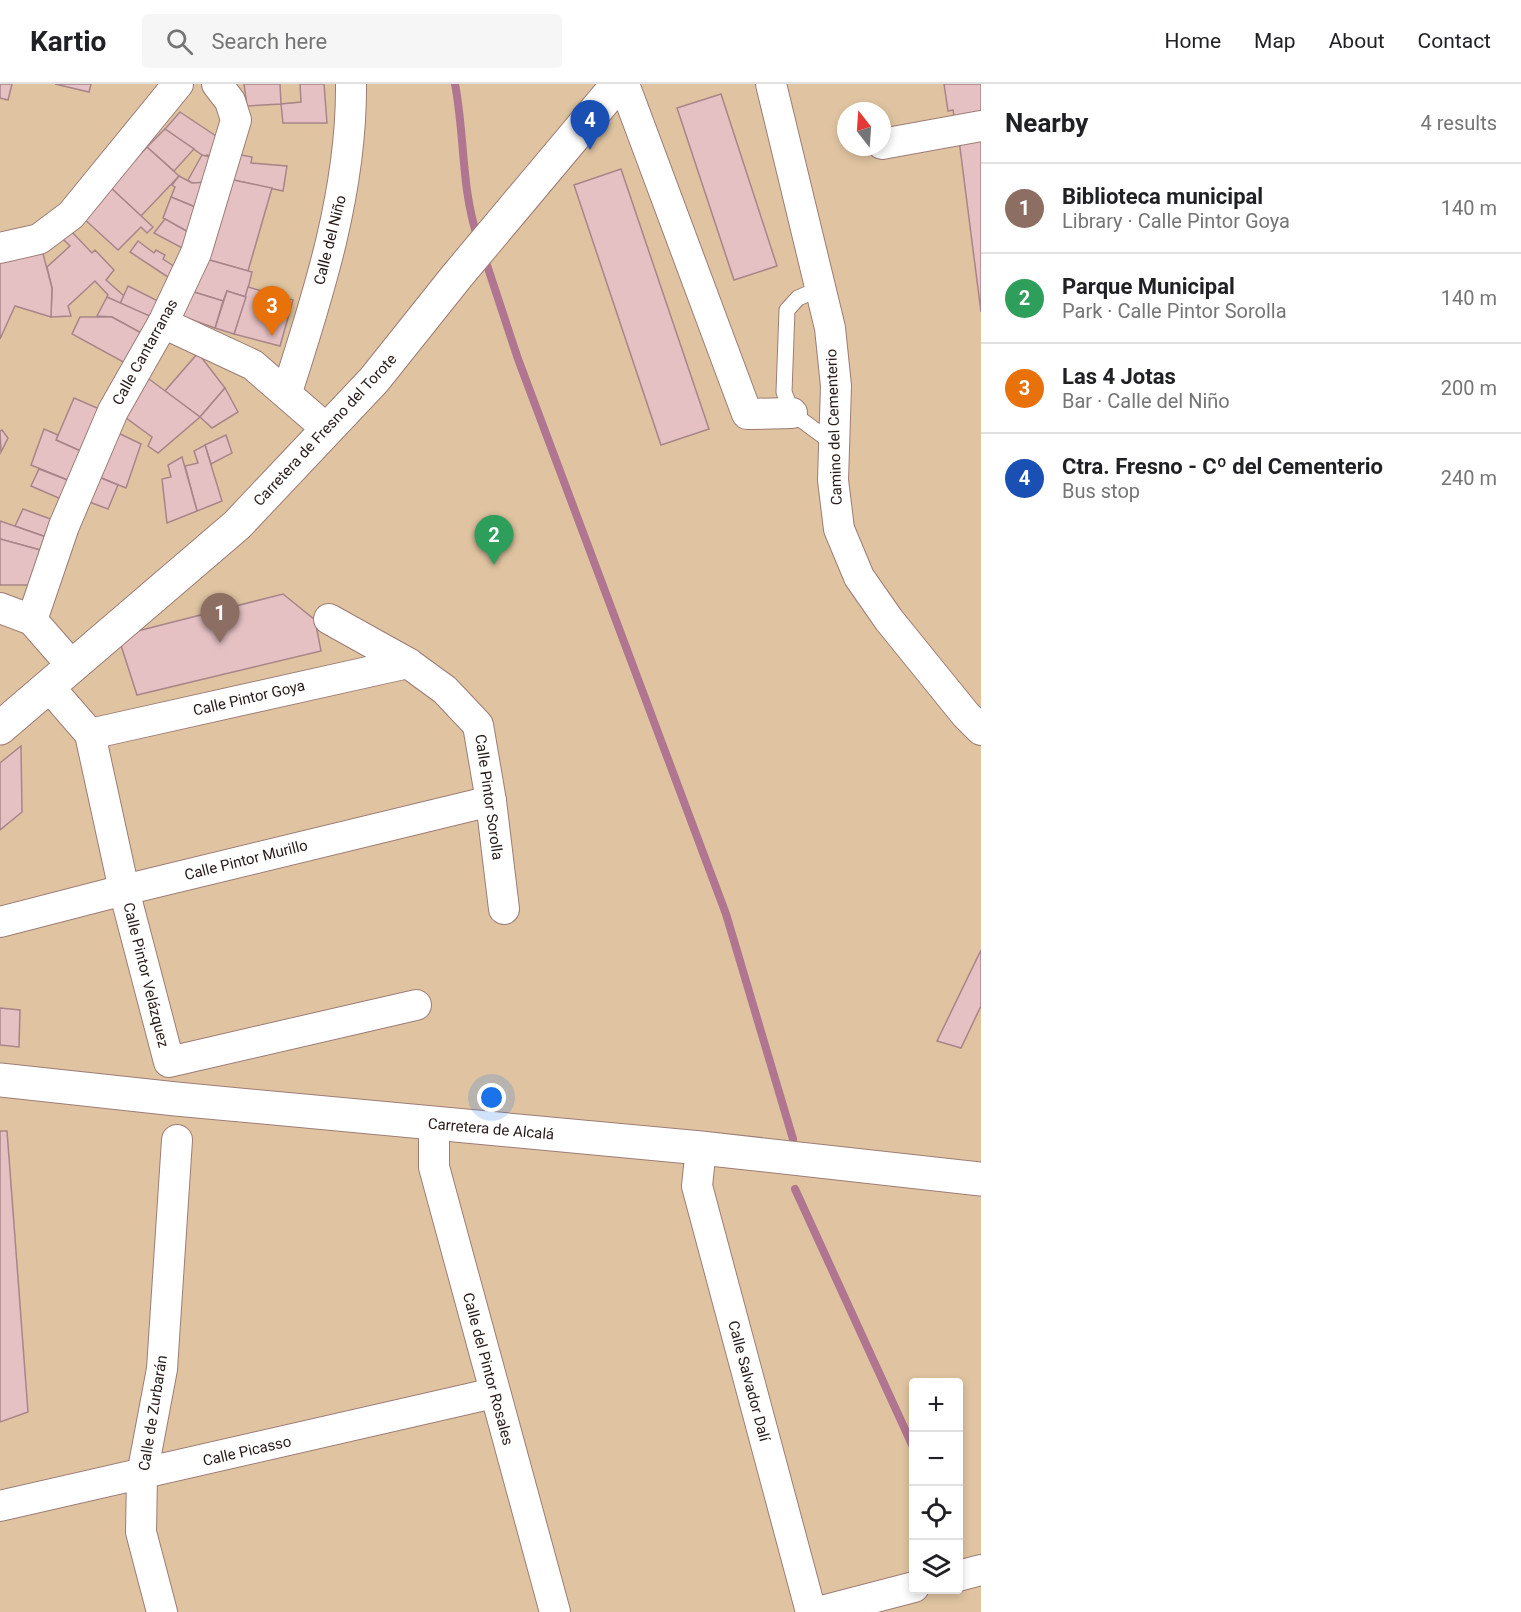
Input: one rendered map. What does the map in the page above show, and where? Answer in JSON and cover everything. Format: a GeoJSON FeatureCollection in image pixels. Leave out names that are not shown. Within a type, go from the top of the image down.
{"type":"FeatureCollection","features":[{"type":"Feature","properties":{"kind":"street"},"geometry":{"type":"LineString","coordinates":[[0,248],[39,239],[72,215],[178,84]]}},
{"type":"Feature","properties":{"kind":"street","name":"Calle Cantarranas"},"geometry":{"type":"LineString","coordinates":[[32,620],[64,526],[113,411],[163,323],[196,253],[236,120],[230,101],[217,84]]}},
{"type":"Feature","properties":{"kind":"street","name":"Calle del Niño"},"geometry":{"type":"LineString","coordinates":[[287,392],[312,315],[343,189],[351,84]]}},
{"type":"Feature","properties":{"kind":"street","name":"Carretera de Fresno del Torote"},"geometry":{"type":"LineString","coordinates":[[0,728],[237,525],[374,380],[457,276],[618,84]]}},
{"type":"Feature","properties":{"kind":"street"},"geometry":{"type":"LineString","coordinates":[[624,84],[747,414],[792,413]]}},
{"type":"Feature","properties":{"kind":"street","name":"Camino del Cementerio"},"geometry":{"type":"LineString","coordinates":[[771,84],[830,328],[836,386],[833,480],[838,529],[859,577],[896,628],[966,715],[981,730]]}},
{"type":"Feature","properties":{"kind":"street"},"geometry":{"type":"LineString","coordinates":[[891,142],[981,126]]}},
{"type":"Feature","properties":{"kind":"street"},"geometry":{"type":"LineString","coordinates":[[163,323],[253,365],[328,429]]}},
{"type":"Feature","properties":{"kind":"street"},"geometry":{"type":"LineString","coordinates":[[0,608],[32,620]]}},
{"type":"Feature","properties":{"kind":"street","name":"Calle Pintor Sorolla"},"geometry":{"type":"LineString","coordinates":[[329,619],[408,663],[446,690],[478,725],[491,801],[504,909]]}},
{"type":"Feature","properties":{"kind":"street","name":"Calle Pintor Velázquez"},"geometry":{"type":"LineString","coordinates":[[32,620],[90,734],[124,890],[169,1062],[416,1005]]}},
{"type":"Feature","properties":{"kind":"street","name":"Calle Pintor Goya"},"geometry":{"type":"LineString","coordinates":[[90,734],[408,663]]}},
{"type":"Feature","properties":{"kind":"street","name":"Calle Pintor Murillo"},"geometry":{"type":"LineString","coordinates":[[0,922],[491,801]]}},
{"type":"Feature","properties":{"kind":"street","name":"Carretera de Alcalá"},"geometry":{"type":"LineString","coordinates":[[0,1080],[701,1148],[981,1179]]}},
{"type":"Feature","properties":{"kind":"street","name":"Calle del Pintor Rosales"},"geometry":{"type":"LineString","coordinates":[[434,1123],[434,1167],[555,1612]]}},
{"type":"Feature","properties":{"kind":"street","name":"Calle de Zurbarán"},"geometry":{"type":"LineString","coordinates":[[162,1612],[141,1532],[142,1475],[162,1369],[177,1140]]}},
{"type":"Feature","properties":{"kind":"street","name":"Calle Salvador Dalí"},"geometry":{"type":"LineString","coordinates":[[701,1148],[697,1185],[811,1612]]}},
{"type":"Feature","properties":{"kind":"street","name":"Calle Picasso"},"geometry":{"type":"LineString","coordinates":[[0,1506],[494,1393]]}},
{"type":"Feature","properties":{"kind":"street"},"geometry":{"type":"LineString","coordinates":[[963,1575],[981,1570]]}},
{"type":"Feature","properties":{"kind":"street"},"geometry":{"type":"LineString","coordinates":[[818,1612],[909,1588]]}},
{"type":"Feature","properties":{"kind":"lane"},"geometry":{"type":"LineString","coordinates":[[820,288],[798,298],[787,309],[784,392],[792,413],[834,444]]}},
{"type":"Feature","properties":{"kind":"shaded area"},"geometry":{"type":"Polygon","coordinates":[[[0,84],[981,84],[981,1612],[0,1612],[0,84]]]}},
{"type":"Feature","properties":{"kind":"building"},"geometry":{"type":"Polygon","coordinates":[[[0,84],[12,84],[8,100],[0,98],[0,84]]]}},
{"type":"Feature","properties":{"kind":"building"},"geometry":{"type":"Polygon","coordinates":[[[55,84],[91,84],[89,92],[55,84]]]}},
{"type":"Feature","properties":{"kind":"building"},"geometry":{"type":"Polygon","coordinates":[[[244,84],[280,84],[281,104],[247,106],[244,84]]]}},
{"type":"Feature","properties":{"kind":"building"},"geometry":{"type":"Polygon","coordinates":[[[300,84],[324,84],[327,123],[283,123],[281,104],[301,102],[300,84]]]}},
{"type":"Feature","properties":{"kind":"building"},"geometry":{"type":"Polygon","coordinates":[[[944,84],[981,84],[981,116],[955,121],[953,110],[948,111],[944,84]]]}},
{"type":"Feature","properties":{"kind":"building"},"geometry":{"type":"Polygon","coordinates":[[[721,94],[777,266],[734,280],[677,108],[721,94]]]}},
{"type":"Feature","properties":{"kind":"building"},"geometry":{"type":"Polygon","coordinates":[[[180,112],[222,140],[217,159],[207,155],[205,157],[165,129],[180,112]]]}},
{"type":"Feature","properties":{"kind":"building"},"geometry":{"type":"Polygon","coordinates":[[[165,129],[194,149],[174,171],[147,147],[165,129]]]}},
{"type":"Feature","properties":{"kind":"building"},"geometry":{"type":"Polygon","coordinates":[[[981,138],[981,312],[959,140],[981,138]]]}},
{"type":"Feature","properties":{"kind":"building"},"geometry":{"type":"Polygon","coordinates":[[[147,147],[179,176],[141,216],[110,187],[147,147]]]}},
{"type":"Feature","properties":{"kind":"building"},"geometry":{"type":"Polygon","coordinates":[[[236,154],[252,157],[251,163],[287,166],[283,191],[229,179],[236,154]]]}},
{"type":"Feature","properties":{"kind":"building"},"geometry":{"type":"Polygon","coordinates":[[[202,155],[217,159],[211,182],[192,183],[188,180],[202,155]]]}},
{"type":"Feature","properties":{"kind":"building"},"geometry":{"type":"Polygon","coordinates":[[[621,169],[709,429],[661,445],[574,185],[621,169]]]}},
{"type":"Feature","properties":{"kind":"building"},"geometry":{"type":"Polygon","coordinates":[[[179,176],[192,183],[211,182],[200,209],[171,197],[175,187],[172,185],[179,176]]]}},
{"type":"Feature","properties":{"kind":"building"},"geometry":{"type":"Polygon","coordinates":[[[229,179],[272,188],[248,271],[206,259],[229,179]]]}},
{"type":"Feature","properties":{"kind":"building"},"geometry":{"type":"Polygon","coordinates":[[[110,187],[153,227],[147,233],[141,227],[118,250],[82,217],[110,187]]]}},
{"type":"Feature","properties":{"kind":"building"},"geometry":{"type":"Polygon","coordinates":[[[171,197],[200,209],[190,233],[163,218],[171,197]]]}},
{"type":"Feature","properties":{"kind":"building"},"geometry":{"type":"Polygon","coordinates":[[[165,219],[190,233],[184,249],[154,233],[165,219]]]}},
{"type":"Feature","properties":{"kind":"building"},"geometry":{"type":"Polygon","coordinates":[[[69,229],[92,253],[95,250],[114,270],[106,280],[124,296],[120,304],[107,297],[108,295],[95,281],[68,306],[71,316],[51,317],[52,288],[47,267],[70,246],[61,237],[69,229]]]}},
{"type":"Feature","properties":{"kind":"building"},"geometry":{"type":"Polygon","coordinates":[[[138,241],[154,253],[156,250],[165,255],[163,259],[175,267],[171,279],[130,252],[138,241]]]}},
{"type":"Feature","properties":{"kind":"building"},"geometry":{"type":"Polygon","coordinates":[[[42,250],[52,288],[51,317],[15,306],[0,339],[0,257],[42,250]]]}},
{"type":"Feature","properties":{"kind":"building"},"geometry":{"type":"Polygon","coordinates":[[[206,259],[252,272],[246,297],[227,291],[223,301],[194,292],[206,259]]]}},
{"type":"Feature","properties":{"kind":"building"},"geometry":{"type":"Polygon","coordinates":[[[128,286],[160,302],[152,317],[120,304],[128,286]]]}},
{"type":"Feature","properties":{"kind":"building"},"geometry":{"type":"Polygon","coordinates":[[[248,287],[293,300],[280,346],[234,334],[248,287]]]}},
{"type":"Feature","properties":{"kind":"building"},"geometry":{"type":"Polygon","coordinates":[[[227,291],[246,297],[234,334],[215,328],[227,291]]]}},
{"type":"Feature","properties":{"kind":"building"},"geometry":{"type":"Polygon","coordinates":[[[194,292],[223,301],[215,328],[181,316],[194,292]]]}},
{"type":"Feature","properties":{"kind":"building"},"geometry":{"type":"Polygon","coordinates":[[[107,297],[152,317],[143,334],[112,317],[97,316],[107,297]]]}},
{"type":"Feature","properties":{"kind":"building"},"geometry":{"type":"Polygon","coordinates":[[[80,317],[112,317],[143,334],[127,364],[72,334],[80,317]]]}},
{"type":"Feature","properties":{"kind":"building"},"geometry":{"type":"Polygon","coordinates":[[[198,353],[225,388],[200,417],[165,391],[198,353]]]}},
{"type":"Feature","properties":{"kind":"building"},"geometry":{"type":"Polygon","coordinates":[[[145,376],[200,417],[158,453],[148,446],[152,437],[122,415],[145,376]]]}},
{"type":"Feature","properties":{"kind":"building"},"geometry":{"type":"Polygon","coordinates":[[[225,388],[238,412],[212,428],[200,417],[225,388]]]}},
{"type":"Feature","properties":{"kind":"building"},"geometry":{"type":"Polygon","coordinates":[[[74,398],[104,411],[85,453],[56,440],[74,398]]]}},
{"type":"Feature","properties":{"kind":"building"},"geometry":{"type":"Polygon","coordinates":[[[44,429],[58,435],[56,440],[85,453],[75,483],[31,465],[44,429]]]}},
{"type":"Feature","properties":{"kind":"building"},"geometry":{"type":"Polygon","coordinates":[[[2,430],[8,438],[1,452],[0,431],[2,430]]]}},
{"type":"Feature","properties":{"kind":"building"},"geometry":{"type":"Polygon","coordinates":[[[112,430],[141,444],[126,488],[94,475],[112,430]]]}},
{"type":"Feature","properties":{"kind":"building"},"geometry":{"type":"Polygon","coordinates":[[[226,435],[232,453],[211,464],[205,445],[226,435]]]}},
{"type":"Feature","properties":{"kind":"building"},"geometry":{"type":"Polygon","coordinates":[[[205,445],[222,501],[197,511],[185,466],[198,463],[194,451],[205,445]]]}},
{"type":"Feature","properties":{"kind":"building"},"geometry":{"type":"Polygon","coordinates":[[[182,457],[197,511],[167,523],[162,479],[171,477],[168,465],[182,457]]]}},
{"type":"Feature","properties":{"kind":"building"},"geometry":{"type":"Polygon","coordinates":[[[39,469],[75,483],[68,502],[31,486],[39,469]]]}},
{"type":"Feature","properties":{"kind":"building"},"geometry":{"type":"Polygon","coordinates":[[[94,475],[118,485],[108,509],[84,500],[94,475]]]}},
{"type":"Feature","properties":{"kind":"building"},"geometry":{"type":"Polygon","coordinates":[[[23,509],[56,521],[49,538],[15,526],[23,509]]]}},
{"type":"Feature","properties":{"kind":"building"},"geometry":{"type":"Polygon","coordinates":[[[0,521],[49,538],[44,551],[0,539],[0,521]]]}},
{"type":"Feature","properties":{"kind":"building"},"geometry":{"type":"Polygon","coordinates":[[[0,539],[44,551],[31,585],[0,585],[0,539]]]}},
{"type":"Feature","properties":{"kind":"building"},"geometry":{"type":"Polygon","coordinates":[[[283,594],[315,620],[321,651],[137,695],[118,636],[283,594]]]}},
{"type":"Feature","properties":{"kind":"building"},"geometry":{"type":"Polygon","coordinates":[[[21,746],[22,812],[0,830],[0,763],[21,746]]]}},
{"type":"Feature","properties":{"kind":"building"},"geometry":{"type":"Polygon","coordinates":[[[981,950],[981,1006],[961,1048],[937,1041],[981,950]]]}},
{"type":"Feature","properties":{"kind":"building"},"geometry":{"type":"Polygon","coordinates":[[[0,1008],[20,1010],[19,1047],[0,1045],[0,1008]]]}},
{"type":"Feature","properties":{"kind":"building"},"geometry":{"type":"Polygon","coordinates":[[[0,1131],[7,1131],[28,1412],[0,1422],[0,1131]]]}},
{"type":"Feature","properties":{"kind":"waterway"},"geometry":{"type":"LineString","coordinates":[[455,84],[466,182],[478,239]]}},
{"type":"Feature","properties":{"kind":"waterway"},"geometry":{"type":"LineString","coordinates":[[484,256],[518,359],[726,914],[793,1139]]}},
{"type":"Feature","properties":{"kind":"waterway"},"geometry":{"type":"LineString","coordinates":[[795,1189],[909,1438]]}},
{"type":"Feature","properties":{"kind":"place","name":"Ctra. Fresno - Cº del Cementerio"},"geometry":{"type":"Point","coordinates":[590,150]}},
{"type":"Feature","properties":{"kind":"place","name":"Las 4 Jotas"},"geometry":{"type":"Point","coordinates":[272,336]}},
{"type":"Feature","properties":{"kind":"place","name":"Parque Municipal"},"geometry":{"type":"Point","coordinates":[494,565]}},
{"type":"Feature","properties":{"kind":"place","name":"Biblioteca municipal"},"geometry":{"type":"Point","coordinates":[220,643]}}]}
